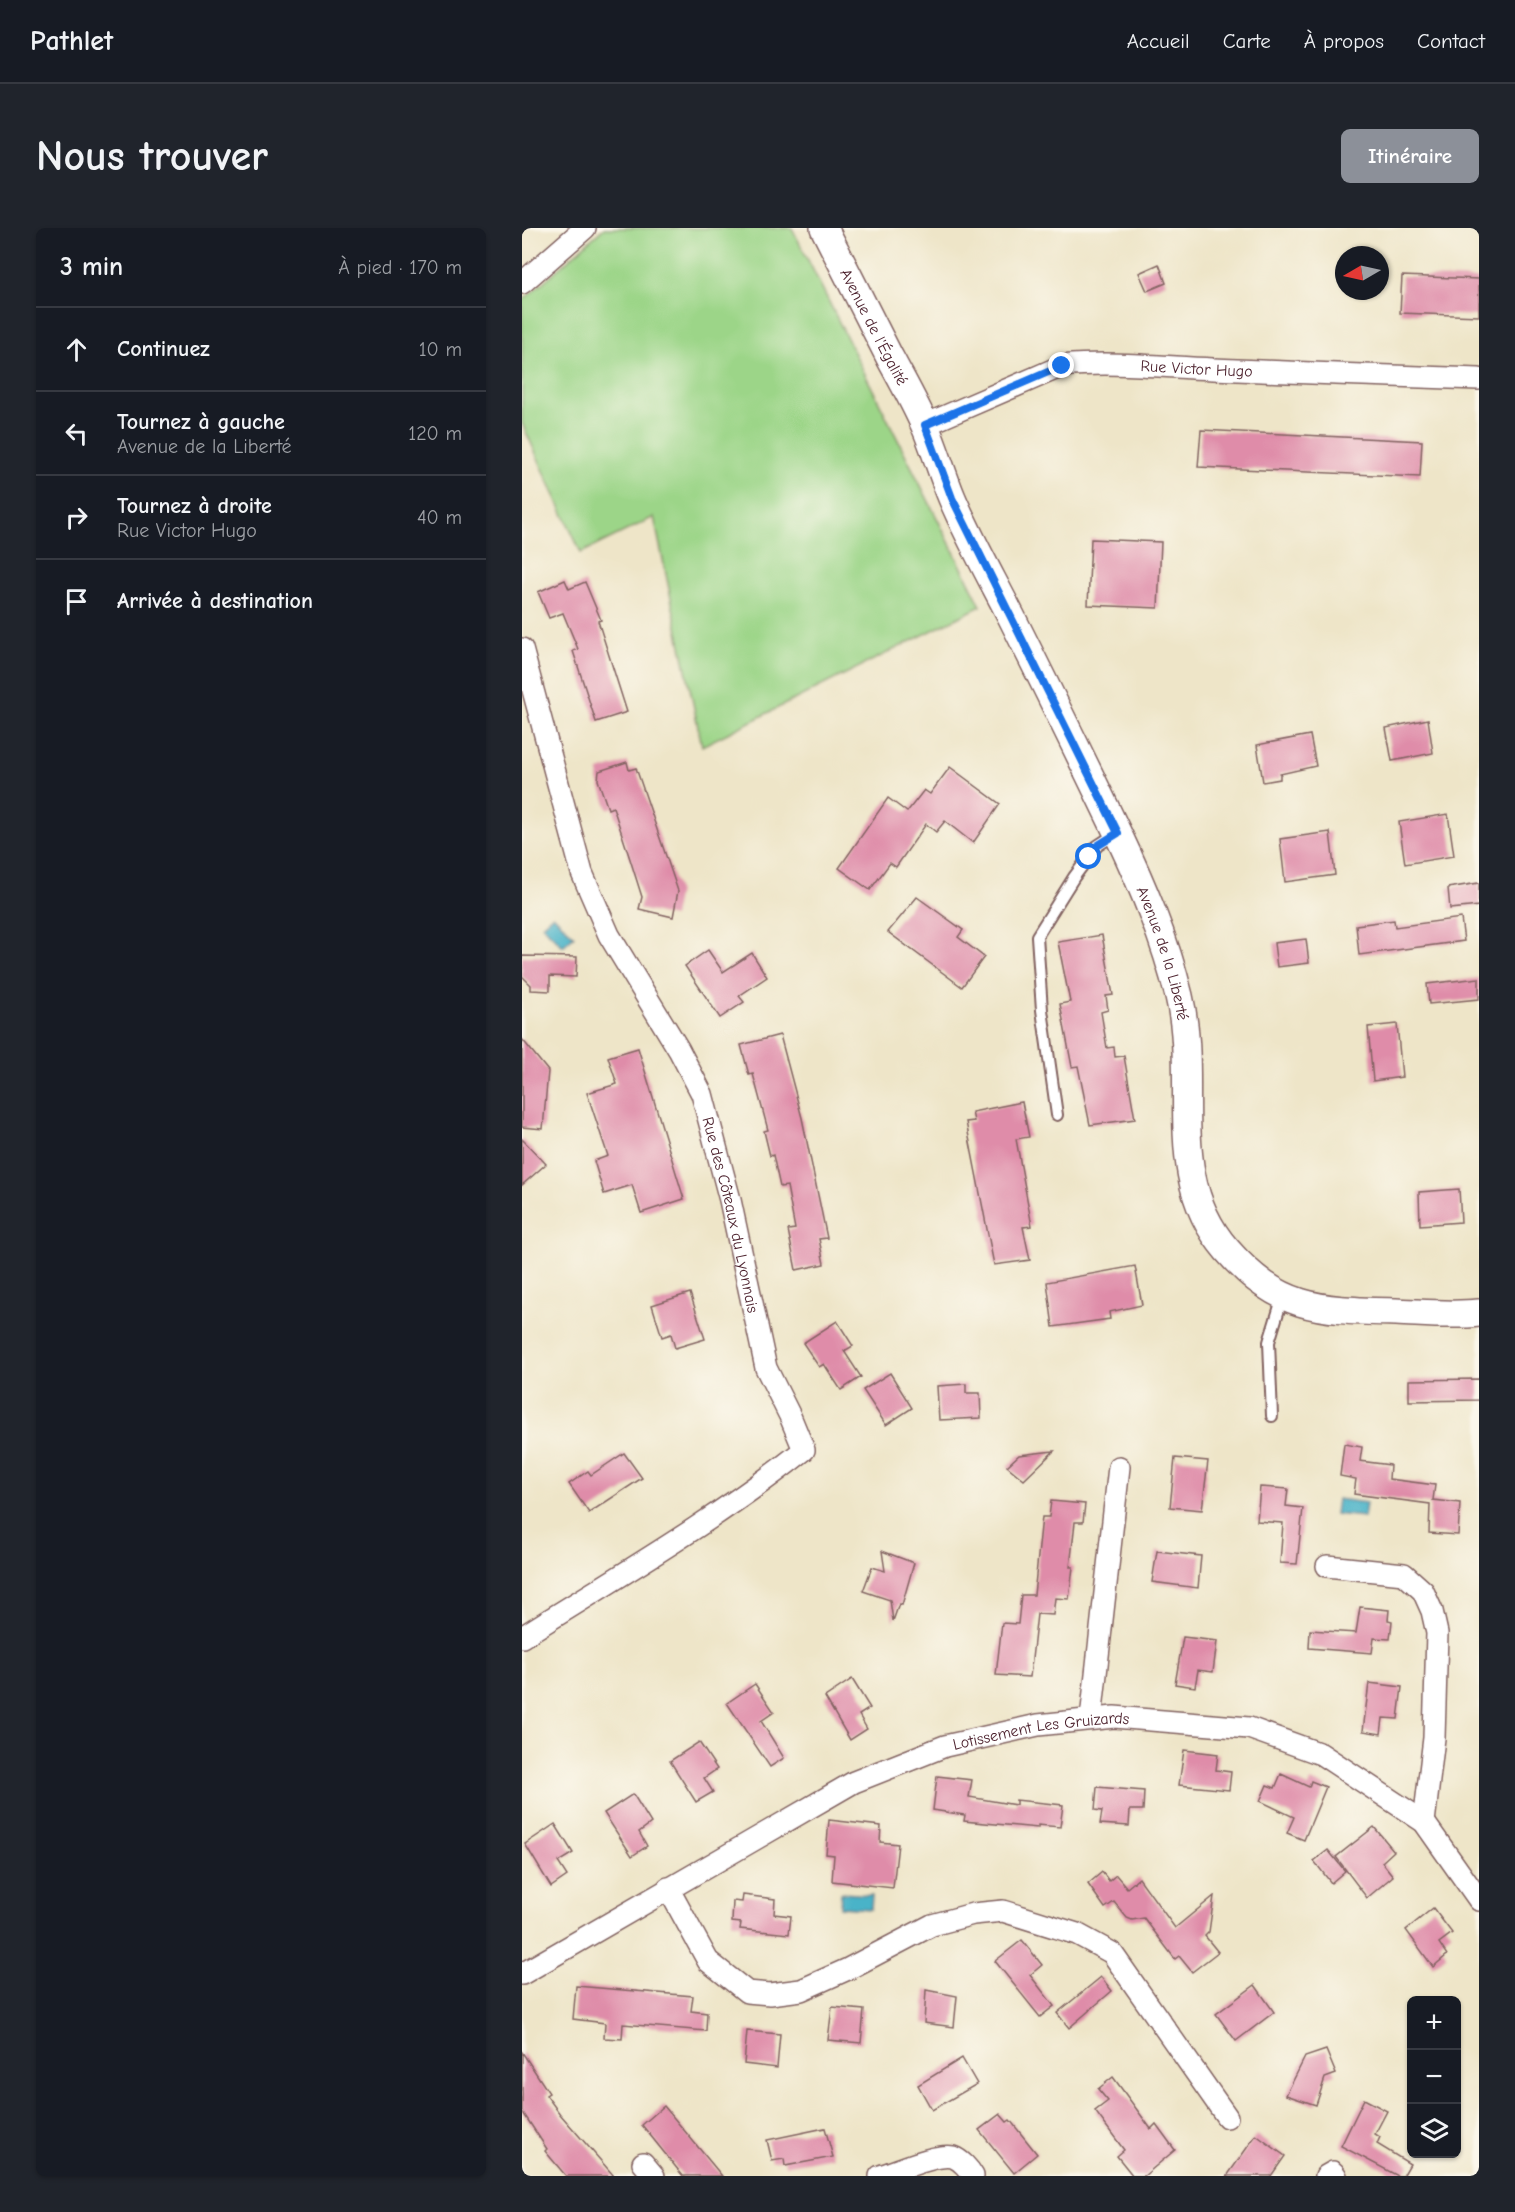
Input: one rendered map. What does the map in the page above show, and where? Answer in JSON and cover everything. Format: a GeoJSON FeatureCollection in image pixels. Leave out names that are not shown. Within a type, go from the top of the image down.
{"type":"FeatureCollection","features":[{"type":"Feature","properties":{"kind":"street"},"geometry":{"type":"LineString","coordinates":[[522,283],[585,228]]}},
{"type":"Feature","properties":{"kind":"street","name":"Avenue de l'Égalité"},"geometry":{"type":"LineString","coordinates":[[824,228],[925,425]]}},
{"type":"Feature","properties":{"kind":"street","name":"Rue Victor Hugo"},"geometry":{"type":"LineString","coordinates":[[925,425],[1062,366],[1084,364],[1110,363],[1479,379]]}},
{"type":"Feature","properties":{"kind":"street","name":"Avenue de la Liberté"},"geometry":{"type":"LineString","coordinates":[[925,425],[952,498],[1118,833],[1159,927],[1181,1006],[1188,1079],[1186,1113],[1190,1175],[1211,1228],[1225,1248],[1262,1283],[1283,1296],[1306,1305],[1330,1309],[1479,1313]]}},
{"type":"Feature","properties":{"kind":"street","name":"Rue des Côteaux du Lyonnais"},"geometry":{"type":"LineString","coordinates":[[522,649],[525,678],[582,873],[609,935],[679,1050],[702,1094],[730,1200],[766,1368],[804,1450],[770,1477],[522,1637]]}},
{"type":"Feature","properties":{"kind":"street"},"geometry":{"type":"LineString","coordinates":[[1090,1719],[1119,1467]]}},
{"type":"Feature","properties":{"kind":"street"},"geometry":{"type":"LineString","coordinates":[[1327,1566],[1404,1574],[1423,1591],[1432,1611],[1437,1633],[1434,1738],[1424,1822]]}},
{"type":"Feature","properties":{"kind":"street","name":"Lotissement Les Gruizards"},"geometry":{"type":"LineString","coordinates":[[522,1974],[854,1782],[945,1746],[1038,1725],[1114,1717],[1249,1728],[1321,1754],[1424,1822],[1479,1900]]}},
{"type":"Feature","properties":{"kind":"street"},"geometry":{"type":"LineString","coordinates":[[668,1888],[708,1961],[747,1992],[770,1994],[801,1990],[849,1969],[932,1925],[973,1914],[1003,1911],[1077,1934],[1112,1953],[1227,2117]]}},
{"type":"Feature","properties":{"kind":"street"},"geometry":{"type":"LineString","coordinates":[[880,2176],[932,2160],[951,2157],[957,2159],[974,2176]]}},
{"type":"Feature","properties":{"kind":"street"},"geometry":{"type":"LineString","coordinates":[[1326,2176],[1333,2172],[1336,2176]]}},
{"type":"Feature","properties":{"kind":"lane"},"geometry":{"type":"LineString","coordinates":[[1057,1115],[1042,1010],[1037,936],[1074,877],[1097,846],[1118,833]]}},
{"type":"Feature","properties":{"kind":"lane"},"geometry":{"type":"LineString","coordinates":[[1272,1416],[1269,1342],[1283,1296]]}},
{"type":"Feature","properties":{"kind":"green space"},"geometry":{"type":"Polygon","coordinates":[[[604,228],[792,228],[981,606],[702,746],[654,517],[581,553],[522,423],[522,301],[604,228]]]}},
{"type":"Feature","properties":{"kind":"water"},"geometry":{"type":"Polygon","coordinates":[[[553,915],[574,936],[563,946],[542,925],[553,915]]]}},
{"type":"Feature","properties":{"kind":"water"},"geometry":{"type":"Polygon","coordinates":[[[1337,1499],[1366,1503],[1364,1517],[1335,1514],[1337,1499]]]}},
{"type":"Feature","properties":{"kind":"water"},"geometry":{"type":"Polygon","coordinates":[[[841,1893],[872,1895],[871,1909],[840,1907],[841,1893]]]}},
{"type":"Feature","properties":{"kind":"building"},"geometry":{"type":"Polygon","coordinates":[[[1159,264],[1166,283],[1147,291],[1139,273],[1159,264]]]}},
{"type":"Feature","properties":{"kind":"building"},"geometry":{"type":"Polygon","coordinates":[[[1402,276],[1479,279],[1479,316],[1400,313],[1402,276]]]}},
{"type":"Feature","properties":{"kind":"building"},"geometry":{"type":"Polygon","coordinates":[[[1201,430],[1422,441],[1420,477],[1198,467],[1201,430]]]}},
{"type":"Feature","properties":{"kind":"building"},"geometry":{"type":"Polygon","coordinates":[[[1091,539],[1161,542],[1158,608],[1088,605],[1091,539]]]}},
{"type":"Feature","properties":{"kind":"building"},"geometry":{"type":"Polygon","coordinates":[[[565,580],[569,589],[585,582],[601,620],[598,621],[627,712],[596,722],[573,651],[578,649],[563,613],[549,618],[538,592],[565,580]]]}},
{"type":"Feature","properties":{"kind":"building"},"geometry":{"type":"Polygon","coordinates":[[[1428,719],[1433,753],[1392,761],[1386,728],[1428,719]]]}},
{"type":"Feature","properties":{"kind":"building"},"geometry":{"type":"Polygon","coordinates":[[[1310,735],[1316,766],[1280,774],[1280,779],[1263,782],[1257,745],[1310,735]]]}},
{"type":"Feature","properties":{"kind":"building"},"geometry":{"type":"Polygon","coordinates":[[[627,762],[629,770],[636,768],[678,891],[673,917],[639,909],[642,897],[630,859],[613,807],[608,809],[598,780],[599,771],[627,762]]]}},
{"type":"Feature","properties":{"kind":"building"},"geometry":{"type":"Polygon","coordinates":[[[950,767],[1000,804],[973,843],[945,821],[936,832],[926,824],[896,867],[890,863],[870,890],[839,868],[888,798],[907,812],[924,790],[930,794],[950,767]]]}},
{"type":"Feature","properties":{"kind":"building"},"geometry":{"type":"Polygon","coordinates":[[[1448,814],[1454,856],[1405,864],[1399,822],[1448,814]]]}},
{"type":"Feature","properties":{"kind":"building"},"geometry":{"type":"Polygon","coordinates":[[[1330,832],[1335,875],[1285,882],[1280,839],[1330,832]]]}},
{"type":"Feature","properties":{"kind":"building"},"geometry":{"type":"Polygon","coordinates":[[[1479,883],[1479,906],[1450,909],[1448,888],[1479,883]]]}},
{"type":"Feature","properties":{"kind":"building"},"geometry":{"type":"Polygon","coordinates":[[[917,897],[963,930],[958,937],[984,957],[962,987],[888,932],[917,897]]]}},
{"type":"Feature","properties":{"kind":"building"},"geometry":{"type":"Polygon","coordinates":[[[1461,918],[1464,941],[1359,955],[1356,925],[1394,920],[1395,927],[1461,918]]]}},
{"type":"Feature","properties":{"kind":"building"},"geometry":{"type":"Polygon","coordinates":[[[1102,935],[1113,995],[1106,996],[1108,1010],[1101,1012],[1107,1048],[1114,1047],[1115,1057],[1124,1056],[1135,1119],[1090,1125],[1078,1066],[1072,1067],[1060,1004],[1070,1002],[1058,942],[1102,935]]]}},
{"type":"Feature","properties":{"kind":"building"},"geometry":{"type":"Polygon","coordinates":[[[1306,939],[1309,963],[1277,967],[1274,943],[1306,939]]]}},
{"type":"Feature","properties":{"kind":"building"},"geometry":{"type":"Polygon","coordinates":[[[708,950],[723,972],[752,953],[767,977],[739,996],[744,1002],[720,1018],[685,966],[708,950]]]}},
{"type":"Feature","properties":{"kind":"building"},"geometry":{"type":"Polygon","coordinates":[[[522,956],[577,957],[576,977],[550,976],[550,991],[531,990],[531,985],[522,976],[522,956]]]}},
{"type":"Feature","properties":{"kind":"building"},"geometry":{"type":"Polygon","coordinates":[[[1479,978],[1479,999],[1429,1004],[1427,984],[1479,978]]]}},
{"type":"Feature","properties":{"kind":"building"},"geometry":{"type":"Polygon","coordinates":[[[1397,1024],[1402,1077],[1373,1081],[1368,1027],[1397,1024]]]}},
{"type":"Feature","properties":{"kind":"building"},"geometry":{"type":"Polygon","coordinates":[[[780,1035],[802,1118],[827,1238],[819,1239],[824,1264],[796,1270],[788,1230],[795,1229],[787,1186],[780,1187],[773,1155],[770,1156],[764,1131],[768,1130],[753,1074],[749,1075],[741,1045],[780,1035]]]}},
{"type":"Feature","properties":{"kind":"building"},"geometry":{"type":"Polygon","coordinates":[[[522,1039],[548,1071],[543,1129],[522,1127],[522,1039]]]}},
{"type":"Feature","properties":{"kind":"building"},"geometry":{"type":"Polygon","coordinates":[[[638,1048],[684,1199],[641,1213],[632,1185],[604,1194],[594,1161],[608,1156],[587,1093],[617,1084],[608,1057],[638,1048]]]}},
{"type":"Feature","properties":{"kind":"building"},"geometry":{"type":"Polygon","coordinates":[[[1022,1102],[1029,1137],[1016,1139],[1032,1226],[1023,1227],[1030,1260],[994,1265],[966,1122],[974,1121],[972,1112],[1022,1102]]]}},
{"type":"Feature","properties":{"kind":"building"},"geometry":{"type":"Polygon","coordinates":[[[522,1139],[546,1164],[522,1185],[522,1139]]]}},
{"type":"Feature","properties":{"kind":"building"},"geometry":{"type":"Polygon","coordinates":[[[1459,1189],[1461,1222],[1420,1225],[1419,1192],[1459,1189]]]}},
{"type":"Feature","properties":{"kind":"building"},"geometry":{"type":"Polygon","coordinates":[[[1135,1266],[1142,1305],[1109,1312],[1110,1319],[1053,1327],[1047,1282],[1135,1266]]]}},
{"type":"Feature","properties":{"kind":"building"},"geometry":{"type":"Polygon","coordinates":[[[690,1293],[705,1339],[675,1348],[671,1334],[662,1337],[652,1305],[690,1293]]]}},
{"type":"Feature","properties":{"kind":"building"},"geometry":{"type":"Polygon","coordinates":[[[837,1321],[853,1346],[844,1351],[861,1377],[841,1390],[824,1364],[819,1367],[803,1343],[837,1321]]]}},
{"type":"Feature","properties":{"kind":"building"},"geometry":{"type":"Polygon","coordinates":[[[890,1373],[912,1408],[886,1425],[863,1390],[890,1373]]]}},
{"type":"Feature","properties":{"kind":"building"},"geometry":{"type":"Polygon","coordinates":[[[1479,1379],[1479,1400],[1409,1401],[1409,1380],[1479,1379]]]}},
{"type":"Feature","properties":{"kind":"building"},"geometry":{"type":"Polygon","coordinates":[[[966,1384],[966,1393],[980,1393],[981,1418],[939,1420],[937,1386],[966,1384]]]}},
{"type":"Feature","properties":{"kind":"building"},"geometry":{"type":"Polygon","coordinates":[[[1344,1444],[1362,1447],[1360,1461],[1390,1465],[1389,1479],[1435,1485],[1433,1500],[1460,1503],[1458,1535],[1429,1533],[1430,1504],[1354,1494],[1356,1479],[1340,1476],[1344,1444]]]}},
{"type":"Feature","properties":{"kind":"building"},"geometry":{"type":"Polygon","coordinates":[[[1054,1451],[1024,1480],[1007,1466],[1019,1455],[1054,1451]]]}},
{"type":"Feature","properties":{"kind":"building"},"geometry":{"type":"Polygon","coordinates":[[[624,1453],[642,1478],[589,1513],[569,1484],[588,1471],[591,1475],[624,1453]]]}},
{"type":"Feature","properties":{"kind":"building"},"geometry":{"type":"Polygon","coordinates":[[[1175,1458],[1208,1461],[1202,1510],[1170,1507],[1175,1458]]]}},
{"type":"Feature","properties":{"kind":"building"},"geometry":{"type":"Polygon","coordinates":[[[1260,1487],[1288,1489],[1286,1506],[1303,1508],[1297,1564],[1280,1563],[1283,1523],[1257,1521],[1260,1487]]]}},
{"type":"Feature","properties":{"kind":"building"},"geometry":{"type":"Polygon","coordinates":[[[1051,1501],[1085,1504],[1083,1522],[1075,1522],[1069,1599],[1055,1598],[1053,1615],[1037,1614],[1030,1677],[996,1675],[1002,1623],[1018,1624],[1021,1595],[1034,1595],[1042,1517],[1049,1517],[1051,1501]]]}},
{"type":"Feature","properties":{"kind":"building"},"geometry":{"type":"Polygon","coordinates":[[[882,1551],[914,1563],[902,1605],[899,1604],[893,1621],[890,1600],[863,1591],[872,1567],[885,1571],[882,1551]]]}},
{"type":"Feature","properties":{"kind":"building"},"geometry":{"type":"Polygon","coordinates":[[[1157,1551],[1201,1556],[1198,1588],[1152,1582],[1157,1551]]]}},
{"type":"Feature","properties":{"kind":"building"},"geometry":{"type":"Polygon","coordinates":[[[1360,1607],[1389,1610],[1388,1620],[1392,1621],[1390,1639],[1374,1638],[1372,1653],[1309,1648],[1310,1630],[1356,1633],[1360,1607]]]}},
{"type":"Feature","properties":{"kind":"building"},"geometry":{"type":"Polygon","coordinates":[[[1183,1637],[1217,1641],[1213,1672],[1198,1670],[1195,1687],[1175,1684],[1183,1637]]]}},
{"type":"Feature","properties":{"kind":"building"},"geometry":{"type":"Polygon","coordinates":[[[852,1679],[870,1708],[859,1715],[867,1729],[850,1740],[825,1697],[852,1679]]]}},
{"type":"Feature","properties":{"kind":"building"},"geometry":{"type":"Polygon","coordinates":[[[1369,1683],[1402,1687],[1398,1719],[1383,1718],[1381,1734],[1363,1731],[1369,1683]]]}},
{"type":"Feature","properties":{"kind":"building"},"geometry":{"type":"Polygon","coordinates":[[[755,1684],[774,1712],[761,1721],[784,1758],[770,1767],[727,1703],[755,1684]]]}},
{"type":"Feature","properties":{"kind":"building"},"geometry":{"type":"Polygon","coordinates":[[[699,1742],[717,1769],[704,1778],[713,1792],[696,1802],[670,1761],[699,1742]]]}},
{"type":"Feature","properties":{"kind":"building"},"geometry":{"type":"Polygon","coordinates":[[[1184,1750],[1218,1754],[1216,1770],[1231,1772],[1229,1790],[1179,1785],[1184,1750]]]}},
{"type":"Feature","properties":{"kind":"building"},"geometry":{"type":"Polygon","coordinates":[[[1281,1774],[1309,1787],[1311,1781],[1326,1787],[1304,1840],[1287,1833],[1294,1817],[1260,1801],[1267,1785],[1275,1788],[1281,1774]]]}},
{"type":"Feature","properties":{"kind":"building"},"geometry":{"type":"Polygon","coordinates":[[[937,1776],[972,1780],[969,1797],[1016,1805],[1016,1800],[1063,1805],[1060,1827],[1038,1825],[1038,1828],[964,1821],[965,1815],[933,1810],[937,1776]]]}},
{"type":"Feature","properties":{"kind":"building"},"geometry":{"type":"Polygon","coordinates":[[[1097,1787],[1144,1791],[1143,1810],[1130,1810],[1129,1826],[1100,1824],[1102,1811],[1095,1810],[1097,1787]]]}},
{"type":"Feature","properties":{"kind":"building"},"geometry":{"type":"Polygon","coordinates":[[[633,1794],[651,1823],[639,1832],[647,1846],[632,1856],[604,1813],[633,1794]]]}},
{"type":"Feature","properties":{"kind":"building"},"geometry":{"type":"Polygon","coordinates":[[[829,1820],[881,1826],[880,1842],[898,1844],[893,1888],[832,1881],[834,1855],[826,1854],[829,1820]]]}},
{"type":"Feature","properties":{"kind":"building"},"geometry":{"type":"Polygon","coordinates":[[[555,1824],[573,1853],[558,1862],[567,1876],[551,1887],[525,1844],[555,1824]]]}},
{"type":"Feature","properties":{"kind":"building"},"geometry":{"type":"Polygon","coordinates":[[[1374,1827],[1394,1851],[1382,1862],[1393,1876],[1367,1898],[1336,1857],[1374,1827]]]}},
{"type":"Feature","properties":{"kind":"building"},"geometry":{"type":"Polygon","coordinates":[[[1328,1850],[1345,1871],[1331,1883],[1314,1861],[1328,1850]]]}},
{"type":"Feature","properties":{"kind":"building"},"geometry":{"type":"Polygon","coordinates":[[[1102,1872],[1109,1881],[1116,1875],[1127,1888],[1139,1878],[1175,1928],[1214,1896],[1209,1932],[1205,1936],[1218,1952],[1192,1972],[1179,1956],[1175,1959],[1144,1918],[1132,1920],[1127,1918],[1114,1902],[1105,1908],[1088,1884],[1102,1872]]]}},
{"type":"Feature","properties":{"kind":"building"},"geometry":{"type":"Polygon","coordinates":[[[743,1895],[775,1899],[774,1914],[791,1916],[789,1934],[740,1929],[741,1923],[732,1922],[733,1901],[742,1902],[743,1895]]]}},
{"type":"Feature","properties":{"kind":"building"},"geometry":{"type":"Polygon","coordinates":[[[1433,1908],[1452,1933],[1439,1943],[1447,1955],[1433,1967],[1406,1930],[1433,1908]]]}},
{"type":"Feature","properties":{"kind":"building"},"geometry":{"type":"Polygon","coordinates":[[[1022,1940],[1042,1965],[1030,1975],[1054,2006],[1040,2017],[995,1961],[1022,1940]]]}},
{"type":"Feature","properties":{"kind":"building"},"geometry":{"type":"Polygon","coordinates":[[[1101,1977],[1112,1991],[1069,2028],[1057,2013],[1101,1977]]]}},
{"type":"Feature","properties":{"kind":"building"},"geometry":{"type":"Polygon","coordinates":[[[1255,1985],[1274,2012],[1236,2041],[1216,2014],[1255,1985]]]}},
{"type":"Feature","properties":{"kind":"building"},"geometry":{"type":"Polygon","coordinates":[[[576,1986],[693,1996],[691,2011],[707,2013],[706,2031],[623,2024],[622,2039],[604,2038],[605,2023],[573,2019],[576,1986]]]}},
{"type":"Feature","properties":{"kind":"building"},"geometry":{"type":"Polygon","coordinates":[[[926,1990],[957,1996],[954,2027],[924,2023],[926,1990]]]}},
{"type":"Feature","properties":{"kind":"building"},"geometry":{"type":"Polygon","coordinates":[[[832,2007],[864,2010],[861,2043],[828,2040],[832,2007]]]}},
{"type":"Feature","properties":{"kind":"building"},"geometry":{"type":"Polygon","coordinates":[[[747,2031],[780,2034],[777,2068],[744,2064],[747,2031]]]}},
{"type":"Feature","properties":{"kind":"building"},"geometry":{"type":"Polygon","coordinates":[[[1326,2050],[1336,2074],[1325,2078],[1316,2105],[1286,2095],[1305,2057],[1326,2050]]]}},
{"type":"Feature","properties":{"kind":"building"},"geometry":{"type":"Polygon","coordinates":[[[522,2052],[549,2093],[546,2095],[560,2114],[614,2176],[566,2176],[545,2151],[547,2149],[522,2111],[522,2052]]]}},
{"type":"Feature","properties":{"kind":"building"},"geometry":{"type":"Polygon","coordinates":[[[962,2058],[977,2084],[932,2110],[918,2085],[962,2058]]]}},
{"type":"Feature","properties":{"kind":"building"},"geometry":{"type":"Polygon","coordinates":[[[1113,2077],[1151,2129],[1156,2124],[1175,2150],[1144,2176],[1133,2176],[1117,2156],[1124,2150],[1095,2111],[1108,2101],[1098,2089],[1113,2077]]]}},
{"type":"Feature","properties":{"kind":"building"},"geometry":{"type":"Polygon","coordinates":[[[1364,2099],[1387,2111],[1375,2134],[1380,2137],[1377,2144],[1410,2164],[1403,2176],[1398,2176],[1341,2146],[1364,2099]]]}},
{"type":"Feature","properties":{"kind":"building"},"geometry":{"type":"Polygon","coordinates":[[[664,2106],[722,2176],[683,2176],[642,2125],[664,2106]]]}},
{"type":"Feature","properties":{"kind":"building"},"geometry":{"type":"Polygon","coordinates":[[[1000,2114],[1007,2122],[1010,2120],[1037,2154],[1014,2173],[979,2130],[1000,2114]]]}},
{"type":"Feature","properties":{"kind":"building"},"geometry":{"type":"Polygon","coordinates":[[[825,2128],[833,2157],[785,2166],[784,2159],[772,2161],[767,2140],[825,2128]]]}},
{"type":"Feature","properties":{"kind":"building"},"geometry":{"type":"Polygon","coordinates":[[[1256,2135],[1285,2156],[1271,2176],[1227,2176],[1256,2135]]]}},
{"type":"Feature","properties":{"kind":"route"},"geometry":{"type":"LineString","coordinates":[[1062,366],[925,425],[952,498],[1118,833],[1097,846],[1089,857]]}}]}
